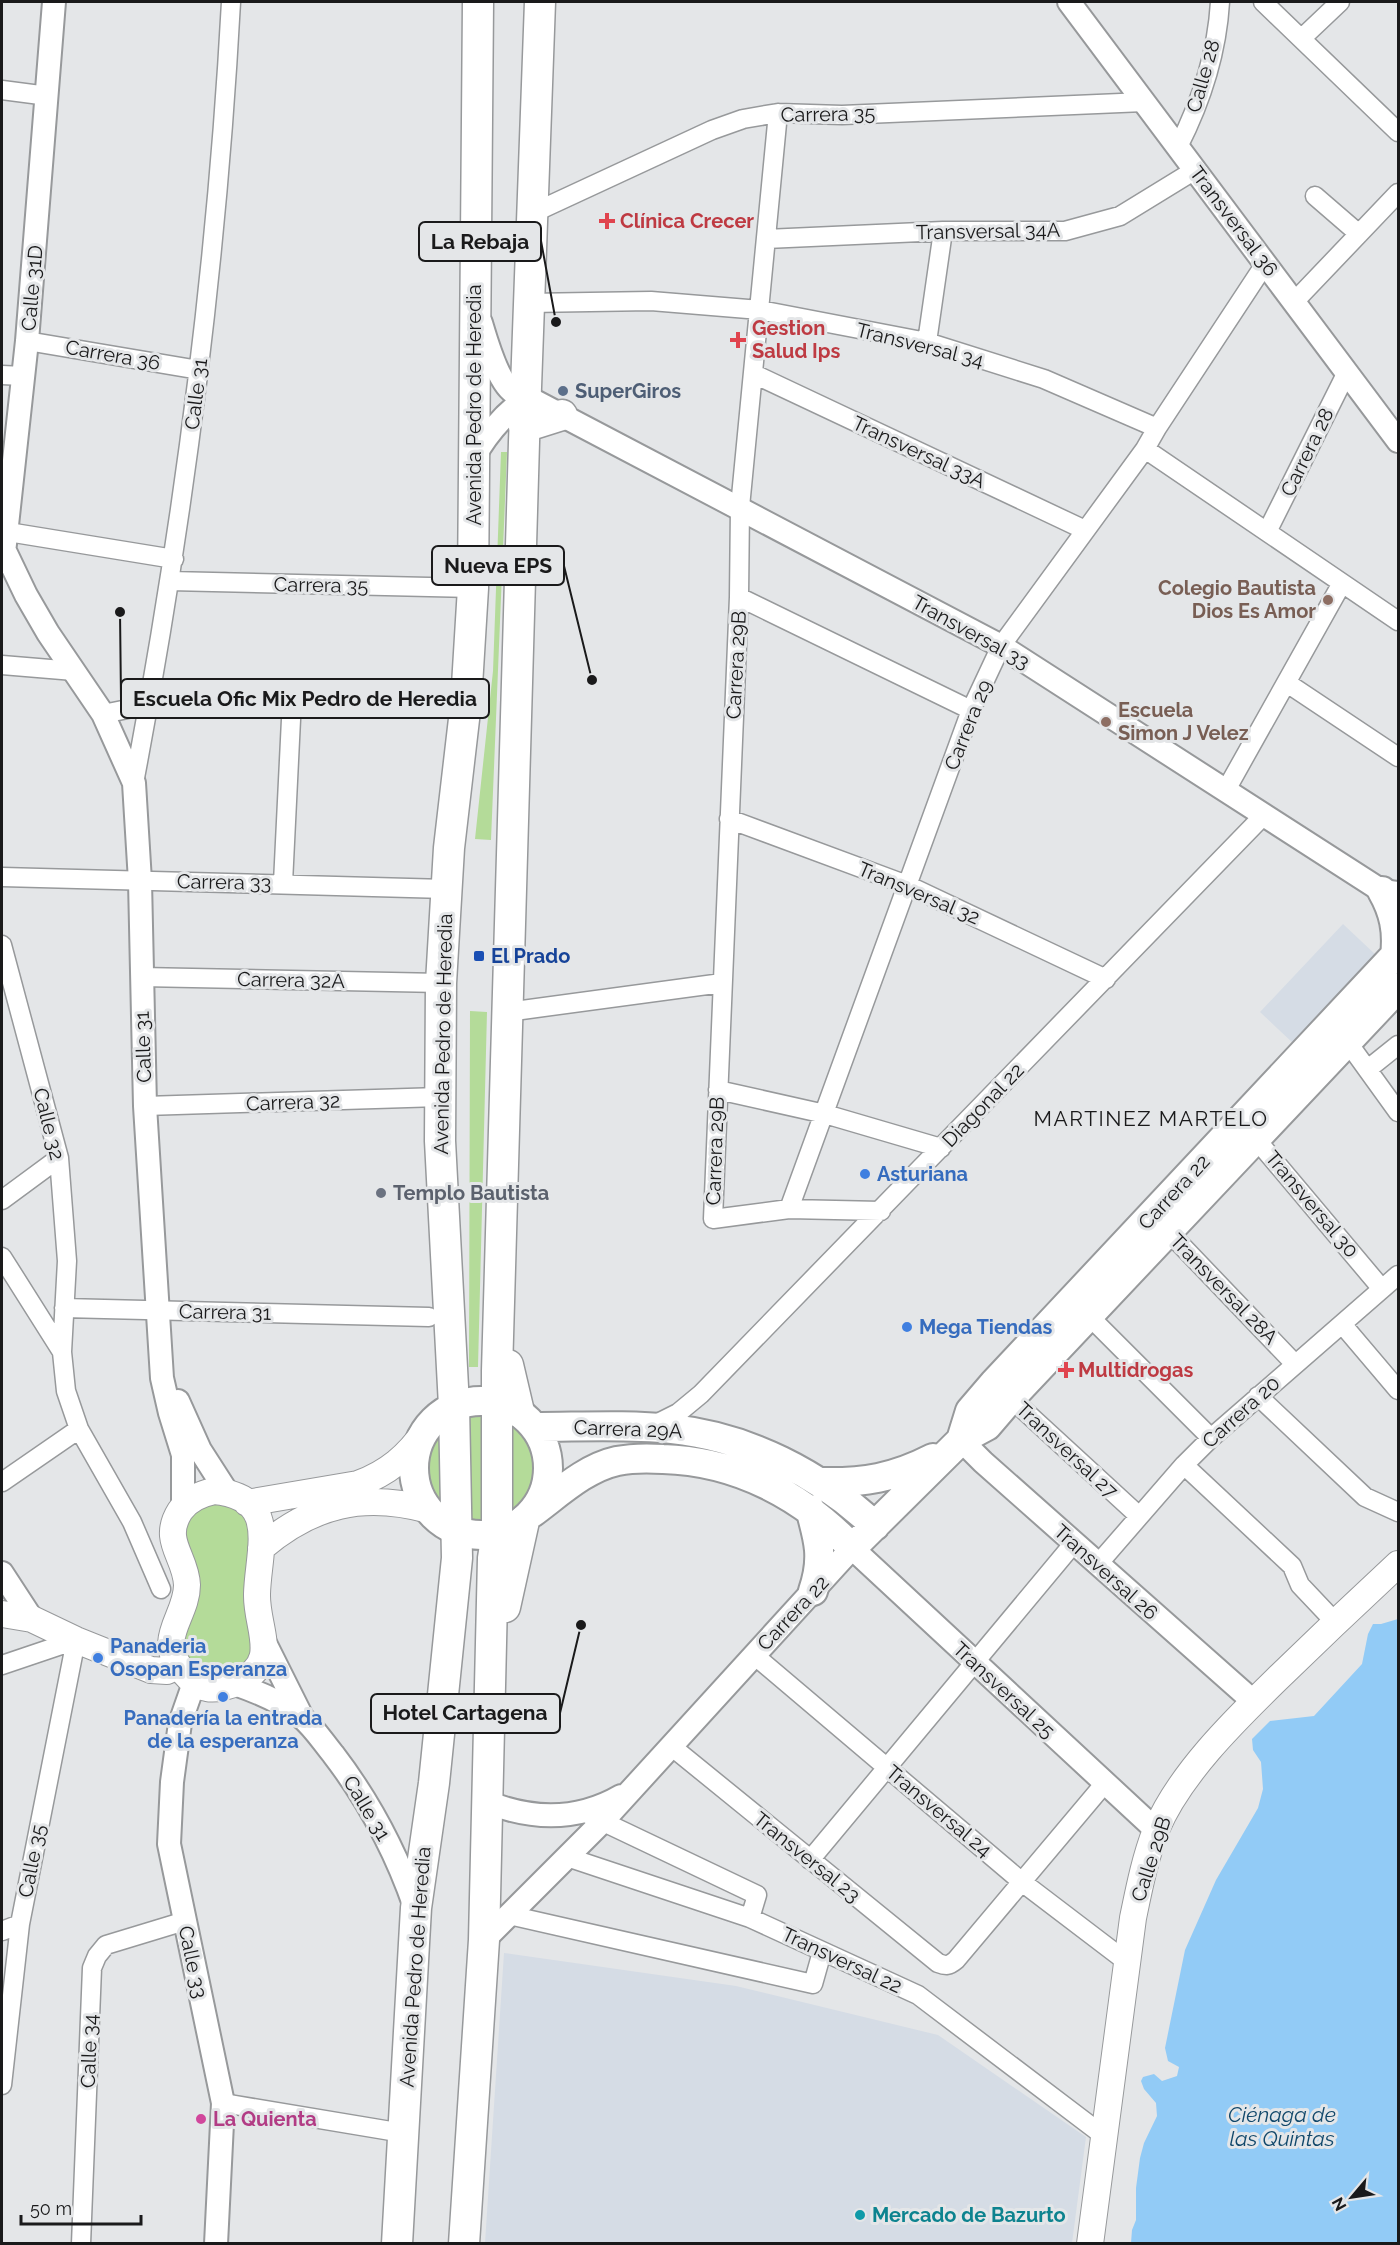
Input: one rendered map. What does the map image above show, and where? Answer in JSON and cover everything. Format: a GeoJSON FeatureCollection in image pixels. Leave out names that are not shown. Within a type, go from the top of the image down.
{"type":"FeatureCollection","features":[{"type":"Feature","properties":{"kind":"highway","name":"Avenida Pedro de Heredia"},"geometry":{"type":"LineString","coordinates":[[397,2244],[416,1908],[434,1783],[444,1672],[445,1557],[438,1419],[441,983],[446,889],[466,702],[473,588],[478,2]]}},
{"type":"Feature","properties":{"kind":"highway"},"geometry":{"type":"LineString","coordinates":[[464,2244],[484,1940],[493,1558],[516,1414],[498,1328],[524,427],[527,397],[540,2]]}},
{"type":"Feature","properties":{"kind":"highway"},"geometry":{"type":"LineString","coordinates":[[524,427],[562,415]]}},
{"type":"Feature","properties":{"kind":"highway"},"geometry":{"type":"LineString","coordinates":[[438,1419],[429,1317],[427,1243],[440,1141]]}},
{"type":"Feature","properties":{"kind":"highway"},"geometry":{"type":"LineString","coordinates":[[491,1672],[528,1517]]}},
{"type":"Feature","properties":{"kind":"main road"},"geometry":{"type":"LineString","coordinates":[[1390,892],[1397,954]]}},
{"type":"Feature","properties":{"kind":"main road","name":"Carrera 22"},"geometry":{"type":"LineString","coordinates":[[852,1548],[961,1440],[970,1411],[1002,1390],[1340,1032],[1397,954]]}},
{"type":"Feature","properties":{"kind":"main road","name":"Carrera 22"},"geometry":{"type":"LineString","coordinates":[[1340,1032],[1398,988]]}},
{"type":"Feature","properties":{"kind":"main road","name":"Carrera 29A"},"geometry":{"type":"LineString","coordinates":[[438,1419],[483,1400],[516,1414],[650,1427],[723,1439],[764,1454],[820,1482],[858,1509],[875,1526]]}},
{"type":"Feature","properties":{"kind":"main road"},"geometry":{"type":"LineString","coordinates":[[516,1414],[545,1447],[549,1470],[541,1500],[528,1517]]}},
{"type":"Feature","properties":{"kind":"main road"},"geometry":{"type":"LineString","coordinates":[[237,1498],[257,1516],[262,1529],[257,1593],[264,1657],[246,1678],[235,1684],[207,1688],[186,1674],[172,1654],[170,1642],[172,1631],[184,1604],[187,1585],[172,1533],[175,1519],[183,1506],[192,1498],[214,1491],[237,1498],[358,1484],[398,1463],[438,1419]]}},
{"type":"Feature","properties":{"kind":"main road"},"geometry":{"type":"LineString","coordinates":[[438,1419],[418,1445],[415,1479],[420,1495],[442,1520]]}},
{"type":"Feature","properties":{"kind":"main road","name":"Carrera 29A"},"geometry":{"type":"LineString","coordinates":[[820,1482],[850,1483],[890,1476],[936,1457],[961,1440]]}},
{"type":"Feature","properties":{"kind":"main road","name":"Carrera 29A"},"geometry":{"type":"LineString","coordinates":[[497,1533],[507,1531],[584,1475],[617,1461],[655,1458],[694,1461],[735,1471],[774,1487],[810,1509],[852,1548]]}},
{"type":"Feature","properties":{"kind":"main road"},"geometry":{"type":"LineString","coordinates":[[261,1548],[281,1531],[327,1508],[378,1501],[404,1503],[484,1535],[497,1533]]}},
{"type":"Feature","properties":{"kind":"main road"},"geometry":{"type":"LineString","coordinates":[[810,1509],[820,1552],[819,1572],[813,1591]]}},
{"type":"Feature","properties":{"kind":"main road","name":"Calle 29B"},"geometry":{"type":"LineString","coordinates":[[1090,2244],[1133,1918],[1143,1870],[1156,1830],[1169,1804],[1221,1736],[1335,1622],[1398,1564]]}},
{"type":"Feature","properties":{"kind":"main road"},"geometry":{"type":"LineString","coordinates":[[2,1614],[32,1620],[76,1640],[159,1672],[186,1674]]}},
{"type":"Feature","properties":{"kind":"street","name":"Calle 31D"},"geometry":{"type":"LineString","coordinates":[[2,574],[12,375],[27,340],[54,2]]}},
{"type":"Feature","properties":{"kind":"street","name":"Calle 31"},"geometry":{"type":"LineString","coordinates":[[183,1506],[183,1455],[162,1378],[145,1106],[140,881],[134,783],[174,559],[199,370],[228,65],[231,2]]}},
{"type":"Feature","properties":{"kind":"street","name":"Transversal 36"},"geometry":{"type":"LineString","coordinates":[[1069,2],[1398,441]]}},
{"type":"Feature","properties":{"kind":"street","name":"Calle 28"},"geometry":{"type":"LineString","coordinates":[[1178,147],[1202,94],[1214,51],[1220,2]]}},
{"type":"Feature","properties":{"kind":"street"},"geometry":{"type":"LineString","coordinates":[[1263,2],[1398,132]]}},
{"type":"Feature","properties":{"kind":"street"},"geometry":{"type":"LineString","coordinates":[[1302,38],[1340,2]]}},
{"type":"Feature","properties":{"kind":"street"},"geometry":{"type":"LineString","coordinates":[[2,90],[48,96]]}},
{"type":"Feature","properties":{"kind":"street","name":"Carrera 35"},"geometry":{"type":"LineString","coordinates":[[533,213],[712,130],[743,119],[778,113],[842,115],[1144,102]]}},
{"type":"Feature","properties":{"kind":"street","name":"Carrera 29B"},"geometry":{"type":"LineString","coordinates":[[778,113],[740,507],[739,597],[713,1219],[789,1209]]}},
{"type":"Feature","properties":{"kind":"street","name":"Transversal 34A"},"geometry":{"type":"LineString","coordinates":[[766,239],[943,231],[1065,231],[1120,216],[1195,170]]}},
{"type":"Feature","properties":{"kind":"street"},"geometry":{"type":"LineString","coordinates":[[1294,302],[1398,193]]}},
{"type":"Feature","properties":{"kind":"street"},"geometry":{"type":"LineString","coordinates":[[1316,196],[1359,234]]}},
{"type":"Feature","properties":{"kind":"street"},"geometry":{"type":"LineString","coordinates":[[927,342],[943,231]]}},
{"type":"Feature","properties":{"kind":"street","name":"Carrera 29"},"geometry":{"type":"LineString","coordinates":[[789,1209],[971,710],[1001,646],[1145,449],[1265,264]]}},
{"type":"Feature","properties":{"kind":"street","name":"Transversal 33"},"geometry":{"type":"LineString","coordinates":[[474,289],[486,343],[496,367],[513,392],[527,397],[740,507],[1001,646],[1264,815],[1390,892]]}},
{"type":"Feature","properties":{"kind":"street","name":"Transversal 34"},"geometry":{"type":"LineString","coordinates":[[529,303],[651,301],[760,310],[927,342],[1044,379],[1157,428]]}},
{"type":"Feature","properties":{"kind":"street","name":"Carrera 36"},"geometry":{"type":"LineString","coordinates":[[27,340],[199,370]]}},
{"type":"Feature","properties":{"kind":"street","name":"Carrera 28"},"geometry":{"type":"LineString","coordinates":[[1267,532],[1347,372]]}},
{"type":"Feature","properties":{"kind":"street","name":"Transversal 33A"},"geometry":{"type":"LineString","coordinates":[[754,374],[1085,530]]}},
{"type":"Feature","properties":{"kind":"street"},"geometry":{"type":"LineString","coordinates":[[474,457],[483,440],[501,419],[527,397]]}},
{"type":"Feature","properties":{"kind":"street"},"geometry":{"type":"LineString","coordinates":[[1145,449],[1398,621]]}},
{"type":"Feature","properties":{"kind":"street"},"geometry":{"type":"LineString","coordinates":[[4,537],[174,559]]}},
{"type":"Feature","properties":{"kind":"street","name":"Calle 31"},"geometry":{"type":"LineString","coordinates":[[4,537],[26,594],[48,633],[103,714],[134,783]]}},
{"type":"Feature","properties":{"kind":"street","name":"Carrera 35"},"geometry":{"type":"LineString","coordinates":[[170,582],[473,588]]}},
{"type":"Feature","properties":{"kind":"street"},"geometry":{"type":"LineString","coordinates":[[1226,790],[1342,583]]}},
{"type":"Feature","properties":{"kind":"street"},"geometry":{"type":"LineString","coordinates":[[739,597],[971,710]]}},
{"type":"Feature","properties":{"kind":"street"},"geometry":{"type":"LineString","coordinates":[[2,665],[74,671]]}},
{"type":"Feature","properties":{"kind":"street"},"geometry":{"type":"LineString","coordinates":[[1287,683],[1398,757]]}},
{"type":"Feature","properties":{"kind":"street"},"geometry":{"type":"LineString","coordinates":[[283,883],[292,699]]}},
{"type":"Feature","properties":{"kind":"street"},"geometry":{"type":"LineString","coordinates":[[103,714],[162,702],[292,699],[466,702]]}},
{"type":"Feature","properties":{"kind":"street","name":"Diagonal 22"},"geometry":{"type":"LineString","coordinates":[[650,1427],[678,1413],[701,1394],[1264,815]]}},
{"type":"Feature","properties":{"kind":"street","name":"Transversal 32"},"geometry":{"type":"LineString","coordinates":[[729,819],[907,885],[1106,979]]}},
{"type":"Feature","properties":{"kind":"street","name":"Carrera 33"},"geometry":{"type":"LineString","coordinates":[[2,877],[446,889]]}},
{"type":"Feature","properties":{"kind":"street","name":"Calle 32"},"geometry":{"type":"LineString","coordinates":[[2,945],[59,1158],[67,1261],[64,1308]]}},
{"type":"Feature","properties":{"kind":"street","name":"Carrera 32A"},"geometry":{"type":"LineString","coordinates":[[141,977],[441,983]]}},
{"type":"Feature","properties":{"kind":"street"},"geometry":{"type":"LineString","coordinates":[[507,1012],[722,983]]}},
{"type":"Feature","properties":{"kind":"street"},"geometry":{"type":"LineString","coordinates":[[1340,1032],[1398,1112]]}},
{"type":"Feature","properties":{"kind":"street"},"geometry":{"type":"LineString","coordinates":[[1368,1069],[1398,1045]]}},
{"type":"Feature","properties":{"kind":"street"},"geometry":{"type":"LineString","coordinates":[[718,1090],[825,1114],[941,1149]]}},
{"type":"Feature","properties":{"kind":"street","name":"Carrera 32"},"geometry":{"type":"LineString","coordinates":[[145,1106],[440,1098]]}},
{"type":"Feature","properties":{"kind":"street","name":"Transversal 30"},"geometry":{"type":"LineString","coordinates":[[1248,1130],[1382,1289]]}},
{"type":"Feature","properties":{"kind":"street"},"geometry":{"type":"LineString","coordinates":[[2,1200],[59,1158]]}},
{"type":"Feature","properties":{"kind":"street"},"geometry":{"type":"LineString","coordinates":[[789,1209],[881,1211]]}},
{"type":"Feature","properties":{"kind":"street","name":"Transversal 28A"},"geometry":{"type":"LineString","coordinates":[[1160,1223],[1295,1364]]}},
{"type":"Feature","properties":{"kind":"street"},"geometry":{"type":"LineString","coordinates":[[2,1257],[62,1352]]}},
{"type":"Feature","properties":{"kind":"street","name":"Carrera 20"},"geometry":{"type":"LineString","coordinates":[[1098,1564],[1184,1465],[1211,1438],[1398,1275]]}},
{"type":"Feature","properties":{"kind":"street"},"geometry":{"type":"LineString","coordinates":[[64,1308],[62,1352],[66,1391],[79,1430],[132,1522],[161,1589]]}},
{"type":"Feature","properties":{"kind":"street","name":"Carrera 31"},"geometry":{"type":"LineString","coordinates":[[64,1308],[429,1317]]}},
{"type":"Feature","properties":{"kind":"street"},"geometry":{"type":"LineString","coordinates":[[1081,1308],[1211,1438]]}},
{"type":"Feature","properties":{"kind":"street","name":"Calle 31"},"geometry":{"type":"LineString","coordinates":[[158,1310],[165,1357],[180,1405],[201,1450],[237,1498]]}},
{"type":"Feature","properties":{"kind":"street"},"geometry":{"type":"LineString","coordinates":[[1342,1324],[1398,1390]]}},
{"type":"Feature","properties":{"kind":"street","name":"Transversal 27"},"geometry":{"type":"LineString","coordinates":[[1002,1390],[1139,1516]]}},
{"type":"Feature","properties":{"kind":"street"},"geometry":{"type":"LineString","coordinates":[[694,1461],[701,1394]]}},
{"type":"Feature","properties":{"kind":"street"},"geometry":{"type":"LineString","coordinates":[[1258,1396],[1365,1497],[1398,1512]]}},
{"type":"Feature","properties":{"kind":"street"},"geometry":{"type":"LineString","coordinates":[[2,1482],[79,1430]]}},
{"type":"Feature","properties":{"kind":"street","name":"Transversal 26"},"geometry":{"type":"LineString","coordinates":[[961,1440],[1254,1702]]}},
{"type":"Feature","properties":{"kind":"street"},"geometry":{"type":"LineString","coordinates":[[1184,1465],[1292,1566],[1300,1585],[1335,1622]]}},
{"type":"Feature","properties":{"kind":"street"},"geometry":{"type":"LineString","coordinates":[[810,1860],[1074,1543]]}},
{"type":"Feature","properties":{"kind":"street","name":"Carrera 22"},"geometry":{"type":"LineString","coordinates":[[484,1940],[567,1857],[593,1817],[608,1803],[630,1791],[852,1548]]}},
{"type":"Feature","properties":{"kind":"street","name":"Transversal 25"},"geometry":{"type":"LineString","coordinates":[[852,1548],[1156,1830]]}},
{"type":"Feature","properties":{"kind":"street"},"geometry":{"type":"LineString","coordinates":[[2,1573],[32,1620]]}},
{"type":"Feature","properties":{"kind":"street"},"geometry":{"type":"LineString","coordinates":[[2,1665],[76,1640]]}},
{"type":"Feature","properties":{"kind":"street","name":"Calle 35"},"geometry":{"type":"LineString","coordinates":[[2,2085],[20,1924],[76,1640]]}},
{"type":"Feature","properties":{"kind":"street","name":"Calle 31"},"geometry":{"type":"LineString","coordinates":[[264,1641],[302,1718],[325,1744],[365,1800],[398,1861],[416,1908]]}},
{"type":"Feature","properties":{"kind":"street","name":"Transversal 24"},"geometry":{"type":"LineString","coordinates":[[754,1655],[1022,1882],[1127,1962]]}},
{"type":"Feature","properties":{"kind":"street","name":"Calle 33"},"geometry":{"type":"LineString","coordinates":[[186,1674],[172,1782],[169,1844],[222,2103],[216,2244]]}},
{"type":"Feature","properties":{"kind":"street","name":"Calle 31"},"geometry":{"type":"LineString","coordinates":[[235,1684],[270,1698],[302,1718]]}},
{"type":"Feature","properties":{"kind":"street","name":"Transversal 23"},"geometry":{"type":"LineString","coordinates":[[671,1746],[938,1963],[950,1965],[956,1960],[1022,1882]]}},
{"type":"Feature","properties":{"kind":"street"},"geometry":{"type":"LineString","coordinates":[[1022,1882],[1105,1783]]}},
{"type":"Feature","properties":{"kind":"street","name":"Carrera 22"},"geometry":{"type":"LineString","coordinates":[[487,1802],[508,1810],[533,1815],[593,1817]]}},
{"type":"Feature","properties":{"kind":"street"},"geometry":{"type":"LineString","coordinates":[[593,1817],[757,1895],[750,1918]]}},
{"type":"Feature","properties":{"kind":"street","name":"Transversal 22"},"geometry":{"type":"LineString","coordinates":[[567,1857],[750,1918],[918,1995],[1104,2136]]}},
{"type":"Feature","properties":{"kind":"street"},"geometry":{"type":"LineString","coordinates":[[509,1915],[813,1984],[822,1952]]}},
{"type":"Feature","properties":{"kind":"street","name":"Calle 34"},"geometry":{"type":"LineString","coordinates":[[81,2244],[92,1968],[97,1956],[106,1945],[185,1921]]}},
{"type":"Feature","properties":{"kind":"street"},"geometry":{"type":"LineString","coordinates":[[2,1931],[20,1924]]}},
{"type":"Feature","properties":{"kind":"street"},"geometry":{"type":"LineString","coordinates":[[222,2103],[403,2133]]}},
{"type":"Feature","properties":{"kind":"shaded area"},"geometry":{"type":"Polygon","coordinates":[[[1343,924],[1377,956],[1294,1044],[1260,1012],[1343,924]]]}},
{"type":"Feature","properties":{"kind":"shaded area","name":"Mercado de Bazurto"},"geometry":{"type":"Polygon","coordinates":[[[504,1953],[736,1986],[938,2035],[1086,2137],[1072,2243],[485,2243],[504,1953]]]}},
{"type":"Feature","properties":{"kind":"green space"},"geometry":{"type":"Polygon","coordinates":[[[501,452],[507,452],[491,840],[475,839],[493,671],[501,452]]]}},
{"type":"Feature","properties":{"kind":"green space"},"geometry":{"type":"Polygon","coordinates":[[[470,1011],[487,1012],[478,1367],[469,1367],[470,1011]]]}},
{"type":"Feature","properties":{"kind":"green space"},"geometry":{"type":"Polygon","coordinates":[[[481,1413],[502,1417],[520,1429],[532,1447],[536,1468],[532,1489],[520,1507],[502,1519],[481,1523],[460,1519],[442,1507],[430,1489],[426,1468],[430,1447],[442,1429],[460,1417],[481,1413]]]}},
{"type":"Feature","properties":{"kind":"green space"},"geometry":{"type":"Polygon","coordinates":[[[214,1504],[221,1504],[237,1511],[251,1532],[255,1653],[247,1666],[219,1679],[205,1676],[190,1665],[182,1646],[185,1532],[195,1514],[214,1504]]]}},
{"type":"Feature","properties":{"kind":"water","name":"Ciénaga de las Quintas"},"geometry":{"type":"Polygon","coordinates":[[[1398,1619],[1398,2243],[1131,2243],[1136,2220],[1136,2188],[1140,2158],[1144,2143],[1157,2116],[1156,2103],[1144,2089],[1141,2081],[1143,2077],[1154,2074],[1162,2081],[1177,2076],[1179,2067],[1168,2061],[1165,2048],[1185,1950],[1216,1880],[1258,1808],[1263,1789],[1261,1762],[1253,1750],[1252,1739],[1270,1721],[1314,1716],[1362,1664],[1368,1634],[1373,1624],[1398,1619]]]}},
{"type":"Feature","properties":{"kind":"place","name":"Clínica Crecer"},"geometry":{"type":"Point","coordinates":[607,221]}},
{"type":"Feature","properties":{"kind":"place","name":"La Rebaja"},"geometry":{"type":"Point","coordinates":[556,322]}},
{"type":"Feature","properties":{"kind":"place","name":"Gestion Salud Ips"},"geometry":{"type":"Point","coordinates":[738,340]}},
{"type":"Feature","properties":{"kind":"place","name":"SuperGiros"},"geometry":{"type":"Point","coordinates":[563,391]}},
{"type":"Feature","properties":{"kind":"place","name":"Colegio Bautista Dios Es Amor"},"geometry":{"type":"Point","coordinates":[1328,600]}},
{"type":"Feature","properties":{"kind":"place","name":"Escuela Ofic Mix Pedro de Heredia"},"geometry":{"type":"Point","coordinates":[120,612]}},
{"type":"Feature","properties":{"kind":"place","name":"Nueva EPS"},"geometry":{"type":"Point","coordinates":[592,680]}},
{"type":"Feature","properties":{"kind":"place","name":"Escuela Simon J Velez"},"geometry":{"type":"Point","coordinates":[1106,722]}},
{"type":"Feature","properties":{"kind":"place","name":"El Prado"},"geometry":{"type":"Point","coordinates":[479,956]}},
{"type":"Feature","properties":{"kind":"place","name":"Asturiana"},"geometry":{"type":"Point","coordinates":[865,1174]}},
{"type":"Feature","properties":{"kind":"place","name":"Templo Bautista"},"geometry":{"type":"Point","coordinates":[381,1193]}},
{"type":"Feature","properties":{"kind":"place","name":"Mega Tiendas"},"geometry":{"type":"Point","coordinates":[907,1327]}},
{"type":"Feature","properties":{"kind":"place","name":"Multidrogas"},"geometry":{"type":"Point","coordinates":[1066,1370]}},
{"type":"Feature","properties":{"kind":"place","name":"Hotel Cartagena"},"geometry":{"type":"Point","coordinates":[581,1625]}},
{"type":"Feature","properties":{"kind":"place","name":"Panaderia Osopan Esperanza"},"geometry":{"type":"Point","coordinates":[98,1658]}},
{"type":"Feature","properties":{"kind":"place","name":"Panadería la entrada de la esperanza"},"geometry":{"type":"Point","coordinates":[223,1697]}},
{"type":"Feature","properties":{"kind":"place","name":"La Quienta"},"geometry":{"type":"Point","coordinates":[201,2119]}},
{"type":"Feature","properties":{"kind":"place","name":"Mercado de Bazurto"},"geometry":{"type":"Point","coordinates":[860,2215]}},
{"type":"Feature","properties":{"kind":"district","name":"MARTINEZ MARTELO"},"geometry":{"type":"Point","coordinates":[1151,1119]}}]}
